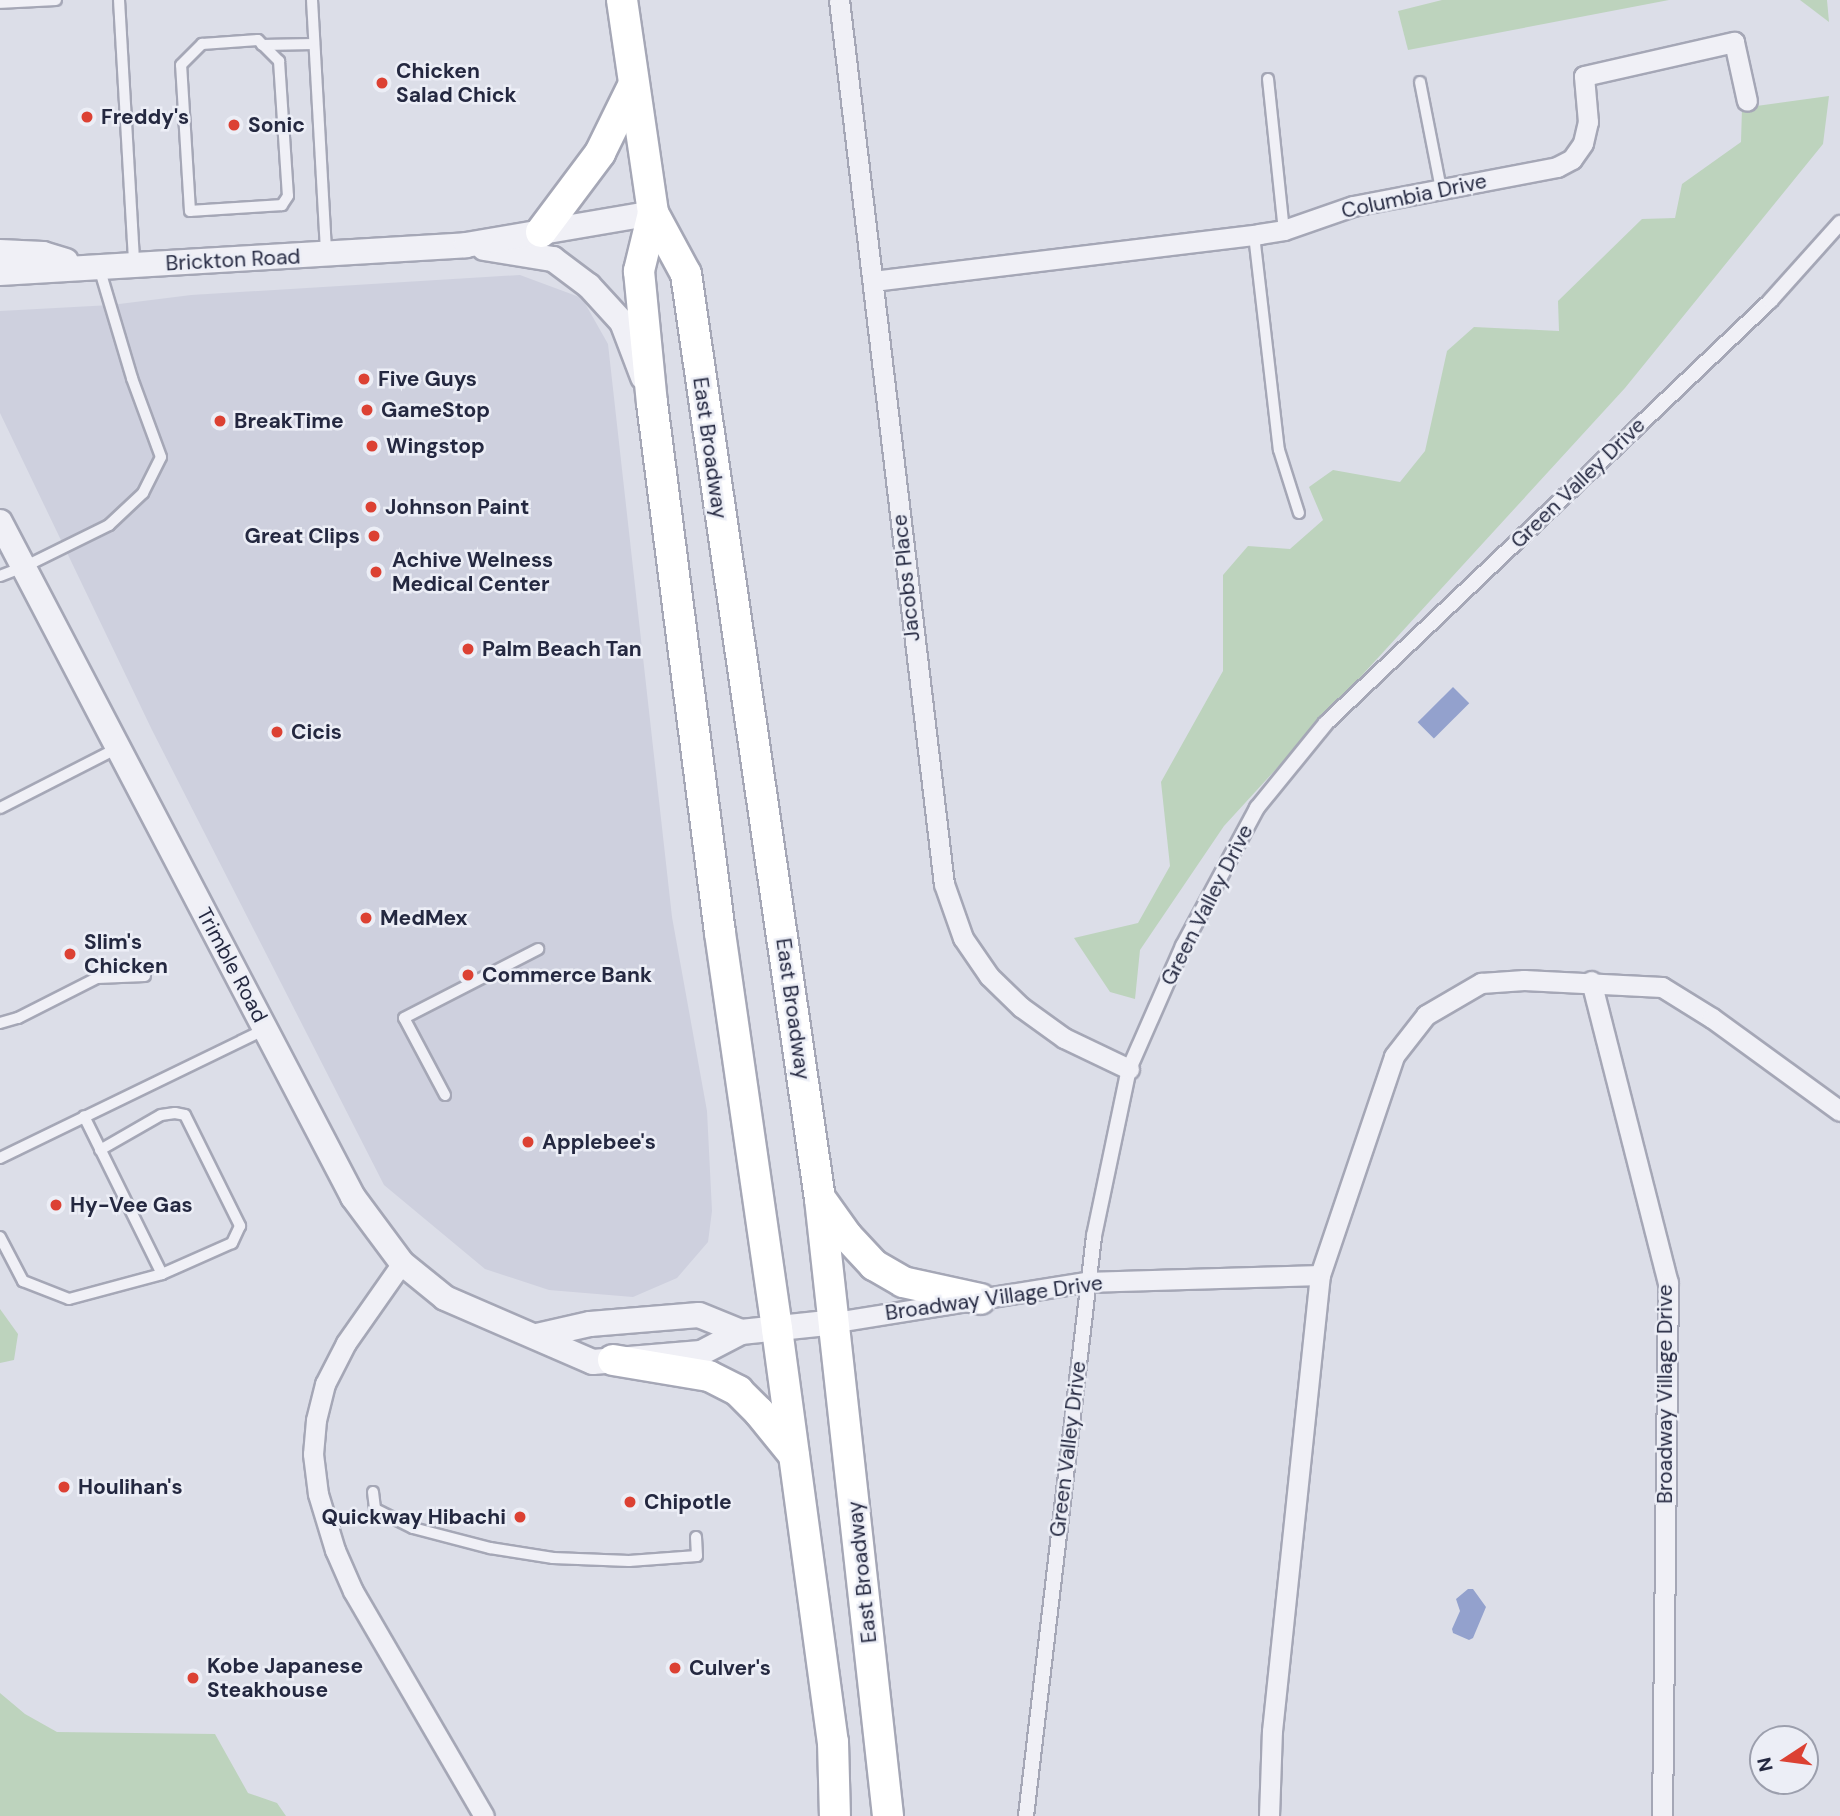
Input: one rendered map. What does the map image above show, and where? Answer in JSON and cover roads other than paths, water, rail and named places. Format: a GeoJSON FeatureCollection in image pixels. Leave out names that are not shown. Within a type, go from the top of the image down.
{"type":"FeatureCollection","features":[{"type":"Feature","properties":{"kind":"main road","name":"East Broadway"},"geometry":{"type":"LineString","coordinates":[[621,0],[653,213],[686,274],[820,1199],[836,1322],[888,1816]]}},
{"type":"Feature","properties":{"kind":"main road"},"geometry":{"type":"LineString","coordinates":[[541,232],[600,153],[633,86]]}},
{"type":"Feature","properties":{"kind":"main road","name":"East Broadway"},"geometry":{"type":"LineString","coordinates":[[653,213],[639,271],[652,403],[720,933],[778,1329],[833,1742],[835,1816]]}},
{"type":"Feature","properties":{"kind":"main road"},"geometry":{"type":"LineString","coordinates":[[820,1199],[847,1236],[874,1265],[904,1282],[980,1299]]}},
{"type":"Feature","properties":{"kind":"main road"},"geometry":{"type":"LineString","coordinates":[[613,1360],[709,1376],[738,1391],[760,1412],[794,1455]]}},
{"type":"Feature","properties":{"kind":"street","name":"Jacobs Place"},"geometry":{"type":"LineString","coordinates":[[839,0],[913,646],[944,884],[963,938],[989,976],[1013,999],[1064,1038],[1129,1069]]}},
{"type":"Feature","properties":{"kind":"street","name":"Columbia Drive"},"geometry":{"type":"LineString","coordinates":[[873,281],[1254,235],[1284,230],[1353,206],[1557,167],[1572,159],[1583,143],[1588,122],[1584,76],[1734,41],[1747,101]]}},
{"type":"Feature","properties":{"kind":"street","name":"Brickton Road"},"geometry":{"type":"LineString","coordinates":[[5,275],[134,264],[466,245],[653,213]]}},
{"type":"Feature","properties":{"kind":"street","name":"Green Valley Drive"},"geometry":{"type":"LineString","coordinates":[[1026,1816],[1086,1282],[1129,1069],[1183,946],[1257,808],[1290,764],[1326,723],[1770,300],[1812,258],[1840,223]]}},
{"type":"Feature","properties":{"kind":"street","name":"Brickton Road"},"geometry":{"type":"LineString","coordinates":[[466,245],[553,259],[589,286],[622,322],[652,403]]}},
{"type":"Feature","properties":{"kind":"street"},"geometry":{"type":"LineString","coordinates":[[0,252],[43,254],[93,267]]}},
{"type":"Feature","properties":{"kind":"street","name":"Trimble Road"},"geometry":{"type":"LineString","coordinates":[[0,522],[353,1197],[402,1263],[444,1298],[593,1362],[701,1353],[741,1332],[836,1322]]}},
{"type":"Feature","properties":{"kind":"street"},"geometry":{"type":"LineString","coordinates":[[1269,1816],[1272,1731],[1320,1275],[1394,1056],[1426,1014],[1481,983],[1524,980],[1591,981],[1662,987],[1712,1018],[1840,1111]]}},
{"type":"Feature","properties":{"kind":"street","name":"Broadway Village Drive"},"geometry":{"type":"LineString","coordinates":[[1591,981],[1668,1282],[1662,1816]]}},
{"type":"Feature","properties":{"kind":"street"},"geometry":{"type":"LineString","coordinates":[[402,1263],[346,1343],[325,1384],[316,1420],[313,1454],[318,1493],[335,1550],[353,1591],[484,1816]]}},
{"type":"Feature","properties":{"kind":"street","name":"Broadway Village Drive"},"geometry":{"type":"LineString","coordinates":[[836,1322],[1086,1282],[1320,1275]]}},
{"type":"Feature","properties":{"kind":"street","name":"Trimble Road"},"geometry":{"type":"LineString","coordinates":[[537,1336],[590,1324],[699,1315],[741,1332]]}},
{"type":"Feature","properties":{"kind":"lane"},"geometry":{"type":"LineString","coordinates":[[0,4],[56,0]]}},
{"type":"Feature","properties":{"kind":"lane"},"geometry":{"type":"LineString","coordinates":[[119,0],[134,264]]}},
{"type":"Feature","properties":{"kind":"lane"},"geometry":{"type":"LineString","coordinates":[[312,0],[326,255]]}},
{"type":"Feature","properties":{"kind":"lane"},"geometry":{"type":"LineString","coordinates":[[258,40],[262,45],[279,61],[288,195],[282,205],[190,211],[181,65],[202,44],[258,40]]}},
{"type":"Feature","properties":{"kind":"lane"},"geometry":{"type":"LineString","coordinates":[[262,45],[314,44]]}},
{"type":"Feature","properties":{"kind":"lane"},"geometry":{"type":"LineString","coordinates":[[1268,79],[1284,230]]}},
{"type":"Feature","properties":{"kind":"lane"},"geometry":{"type":"LineString","coordinates":[[1420,82],[1441,189]]}},
{"type":"Feature","properties":{"kind":"lane"},"geometry":{"type":"LineString","coordinates":[[1254,235],[1279,450],[1299,513]]}},
{"type":"Feature","properties":{"kind":"lane"},"geometry":{"type":"LineString","coordinates":[[0,576],[24,568],[108,525],[143,493],[161,457],[93,267]]}},
{"type":"Feature","properties":{"kind":"lane"},"geometry":{"type":"LineString","coordinates":[[0,808],[118,748]]}},
{"type":"Feature","properties":{"kind":"lane"},"geometry":{"type":"LineString","coordinates":[[445,1095],[404,1018],[538,949]]}},
{"type":"Feature","properties":{"kind":"lane"},"geometry":{"type":"LineString","coordinates":[[0,1023],[18,1018],[97,978],[145,976]]}},
{"type":"Feature","properties":{"kind":"lane"},"geometry":{"type":"LineString","coordinates":[[0,1158],[265,1029]]}},
{"type":"Feature","properties":{"kind":"lane"},"geometry":{"type":"LineString","coordinates":[[0,1237],[23,1281],[69,1299],[162,1274],[232,1242],[240,1226],[185,1115],[161,1115],[100,1150]]}},
{"type":"Feature","properties":{"kind":"lane"},"geometry":{"type":"LineString","coordinates":[[84,1116],[162,1274]]}},
{"type":"Feature","properties":{"kind":"lane"},"geometry":{"type":"LineString","coordinates":[[373,1492],[376,1509],[413,1528],[490,1548],[540,1556],[629,1561],[697,1556],[696,1537]]}},
{"type":"Feature","properties":{"kind":"water"},"geometry":{"type":"Polygon","coordinates":[[[1453,687],[1469,703],[1434,739],[1418,722],[1453,687]]]}},
{"type":"Feature","properties":{"kind":"water"},"geometry":{"type":"Polygon","coordinates":[[[1468,1589],[1473,1589],[1486,1607],[1473,1638],[1469,1640],[1453,1633],[1452,1629],[1460,1611],[1456,1599],[1468,1589]]]}},
{"type":"Feature","properties":{"kind":"place","name":"Chicken Salad Chick"},"geometry":{"type":"Point","coordinates":[382,83]}},
{"type":"Feature","properties":{"kind":"place","name":"Freddy's"},"geometry":{"type":"Point","coordinates":[87,117]}},
{"type":"Feature","properties":{"kind":"place","name":"Sonic"},"geometry":{"type":"Point","coordinates":[234,125]}},
{"type":"Feature","properties":{"kind":"place","name":"Five Guys"},"geometry":{"type":"Point","coordinates":[364,379]}},
{"type":"Feature","properties":{"kind":"place","name":"GameStop"},"geometry":{"type":"Point","coordinates":[367,410]}},
{"type":"Feature","properties":{"kind":"place","name":"BreakTime"},"geometry":{"type":"Point","coordinates":[220,421]}},
{"type":"Feature","properties":{"kind":"place","name":"Wingstop"},"geometry":{"type":"Point","coordinates":[372,446]}},
{"type":"Feature","properties":{"kind":"place","name":"Johnson Paint"},"geometry":{"type":"Point","coordinates":[371,507]}},
{"type":"Feature","properties":{"kind":"place","name":"Great Clips"},"geometry":{"type":"Point","coordinates":[374,536]}},
{"type":"Feature","properties":{"kind":"place","name":"Achive Welness Medical Center"},"geometry":{"type":"Point","coordinates":[376,572]}},
{"type":"Feature","properties":{"kind":"place","name":"Palm Beach Tan"},"geometry":{"type":"Point","coordinates":[468,649]}},
{"type":"Feature","properties":{"kind":"place","name":"Cicis"},"geometry":{"type":"Point","coordinates":[277,732]}},
{"type":"Feature","properties":{"kind":"place","name":"MedMex"},"geometry":{"type":"Point","coordinates":[366,918]}},
{"type":"Feature","properties":{"kind":"place","name":"Slim's Chicken"},"geometry":{"type":"Point","coordinates":[70,954]}},
{"type":"Feature","properties":{"kind":"place","name":"Commerce Bank"},"geometry":{"type":"Point","coordinates":[468,975]}},
{"type":"Feature","properties":{"kind":"place","name":"Applebee's"},"geometry":{"type":"Point","coordinates":[528,1142]}},
{"type":"Feature","properties":{"kind":"place","name":"Hy-Vee Gas"},"geometry":{"type":"Point","coordinates":[56,1205]}},
{"type":"Feature","properties":{"kind":"place","name":"Houlihan's"},"geometry":{"type":"Point","coordinates":[64,1487]}},
{"type":"Feature","properties":{"kind":"place","name":"Chipotle"},"geometry":{"type":"Point","coordinates":[630,1502]}},
{"type":"Feature","properties":{"kind":"place","name":"Quickway Hibachi"},"geometry":{"type":"Point","coordinates":[520,1517]}},
{"type":"Feature","properties":{"kind":"place","name":"Culver's"},"geometry":{"type":"Point","coordinates":[675,1668]}},
{"type":"Feature","properties":{"kind":"place","name":"Kobe Japanese Steakhouse"},"geometry":{"type":"Point","coordinates":[193,1678]}}]}
